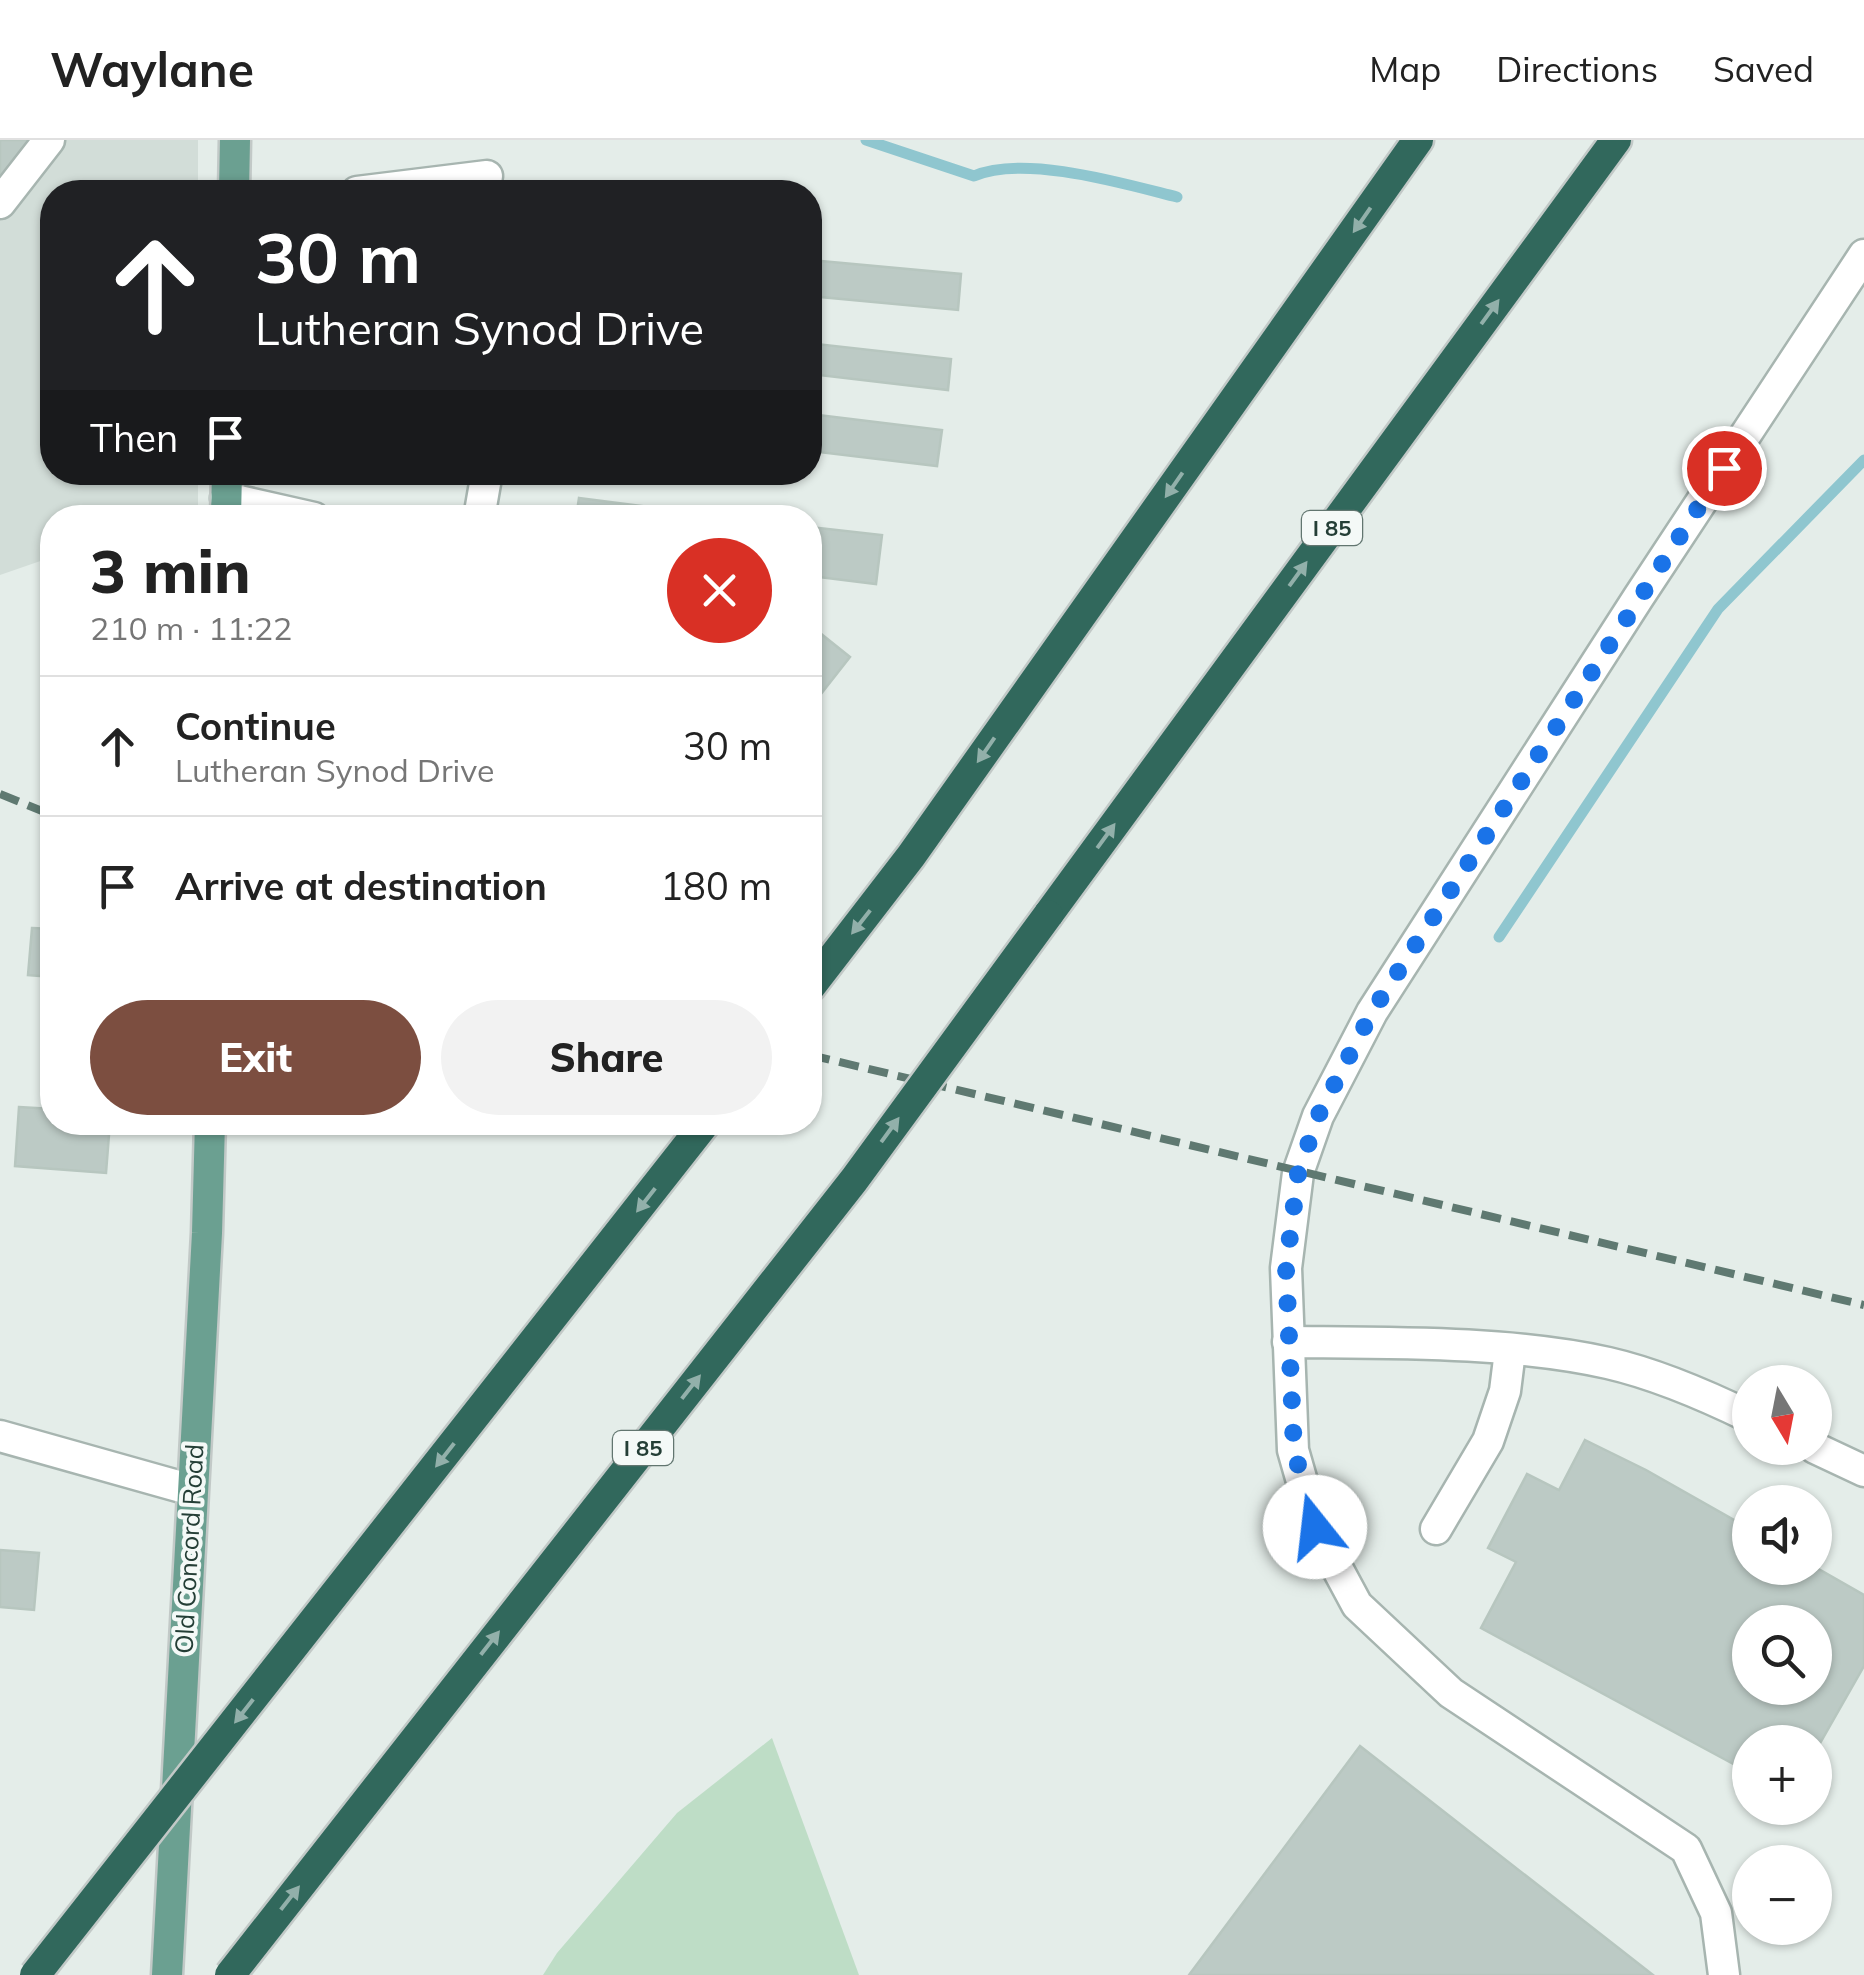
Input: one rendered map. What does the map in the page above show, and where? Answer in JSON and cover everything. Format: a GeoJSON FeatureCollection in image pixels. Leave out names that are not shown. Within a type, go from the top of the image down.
{"type":"FeatureCollection","features":[{"type":"Feature","properties":{"kind":"highway"},"geometry":{"type":"LineString","coordinates":[[822,971],[911,856],[1418,140]]}},
{"type":"Feature","properties":{"kind":"highway","name":"I 85"},"geometry":{"type":"LineString","coordinates":[[230,1975],[854,1180],[1616,140]]}},
{"type":"Feature","properties":{"kind":"highway"},"geometry":{"type":"LineString","coordinates":[[35,1975],[696,1135]]}},
{"type":"Feature","properties":{"kind":"main road"},"geometry":{"type":"LineString","coordinates":[[234,140],[234,180]]}},
{"type":"Feature","properties":{"kind":"main road","name":"Old Concord Road"},"geometry":{"type":"LineString","coordinates":[[167,1975],[208,1234],[210,1135]]}},
{"type":"Feature","properties":{"kind":"street"},"geometry":{"type":"LineString","coordinates":[[0,203],[49,140]]}},
{"type":"Feature","properties":{"kind":"street"},"geometry":{"type":"LineString","coordinates":[[454,180],[487,176]]}},
{"type":"Feature","properties":{"kind":"street"},"geometry":{"type":"LineString","coordinates":[[1724,1975],[1716,1913],[1686,1849],[1451,1693],[1357,1605],[1315,1527],[1294,1450],[1286,1268],[1298,1174],[1318,1116],[1372,1012],[1864,255]]}},
{"type":"Feature","properties":{"kind":"street"},"geometry":{"type":"LineString","coordinates":[[227,496],[263,505]]}},
{"type":"Feature","properties":{"kind":"street"},"geometry":{"type":"LineString","coordinates":[[1288,1342],[1411,1343],[1606,1362],[1650,1375],[1732,1409]]}},
{"type":"Feature","properties":{"kind":"street"},"geometry":{"type":"LineString","coordinates":[[1436,1529],[1497,1420],[1510,1351]]}},
{"type":"Feature","properties":{"kind":"street"},"geometry":{"type":"LineString","coordinates":[[0,1436],[192,1490]]}},
{"type":"Feature","properties":{"kind":"street"},"geometry":{"type":"LineString","coordinates":[[1832,1456],[1864,1471]]}},
{"type":"Feature","properties":{"kind":"shaded area"},"geometry":{"type":"Polygon","coordinates":[[[0,140],[198,140],[198,180],[40,180],[40,485],[198,485],[198,505],[40,505],[40,561],[0,575],[0,140]]]}},
{"type":"Feature","properties":{"kind":"green space"},"geometry":{"type":"Polygon","coordinates":[[[772,1738],[859,1975],[543,1975],[557,1953],[677,1813],[772,1738]]]}},
{"type":"Feature","properties":{"kind":"building"},"geometry":{"type":"Polygon","coordinates":[[[0,140],[36,140],[0,183],[0,140]]]}},
{"type":"Feature","properties":{"kind":"building"},"geometry":{"type":"Polygon","coordinates":[[[822,261],[961,274],[958,310],[822,297],[822,261]]]}},
{"type":"Feature","properties":{"kind":"building"},"geometry":{"type":"Polygon","coordinates":[[[822,345],[951,359],[948,390],[822,375],[822,345]]]}},
{"type":"Feature","properties":{"kind":"building"},"geometry":{"type":"Polygon","coordinates":[[[822,415],[942,430],[937,466],[822,452],[822,415]]]}},
{"type":"Feature","properties":{"kind":"building"},"geometry":{"type":"Polygon","coordinates":[[[579,498],[634,505],[578,505],[579,498]]]}},
{"type":"Feature","properties":{"kind":"building"},"geometry":{"type":"Polygon","coordinates":[[[822,528],[882,535],[876,584],[822,577],[822,528]]]}},
{"type":"Feature","properties":{"kind":"building"},"geometry":{"type":"Polygon","coordinates":[[[822,635],[850,657],[822,693],[822,635]]]}},
{"type":"Feature","properties":{"kind":"building"},"geometry":{"type":"Polygon","coordinates":[[[32,928],[40,928],[40,976],[28,975],[32,928]]]}},
{"type":"Feature","properties":{"kind":"building"},"geometry":{"type":"Polygon","coordinates":[[[19,1107],[40,1108],[40,1135],[109,1135],[106,1173],[15,1166],[19,1107]]]}},
{"type":"Feature","properties":{"kind":"building"},"geometry":{"type":"Polygon","coordinates":[[[1585,1440],[1732,1519],[1732,1585],[1832,1585],[1832,1577],[1864,1595],[1864,1666],[1830,1725],[1732,1725],[1732,1763],[1481,1628],[1516,1562],[1488,1548],[1527,1474],[1559,1490],[1585,1440]]]}},
{"type":"Feature","properties":{"kind":"building"},"geometry":{"type":"Polygon","coordinates":[[[0,1550],[39,1553],[34,1610],[0,1607],[0,1550]]]}},
{"type":"Feature","properties":{"kind":"building"},"geometry":{"type":"Polygon","coordinates":[[[1360,1746],[1653,1975],[1189,1975],[1360,1746]]]}},
{"type":"Feature","properties":{"kind":"waterway"},"geometry":{"type":"LineString","coordinates":[[866,140],[974,176],[995,170],[1046,170],[1177,197]]}},
{"type":"Feature","properties":{"kind":"waterway"},"geometry":{"type":"LineString","coordinates":[[1499,937],[1718,609],[1864,460]]}},
{"type":"Feature","properties":{"kind":"railway"},"geometry":{"type":"LineString","coordinates":[[0,794],[40,810]]}},
{"type":"Feature","properties":{"kind":"railway"},"geometry":{"type":"LineString","coordinates":[[822,1058],[1864,1305]]}},
{"type":"Feature","properties":{"kind":"route"},"geometry":{"type":"LineString","coordinates":[[1315,1527],[1294,1450],[1286,1268],[1298,1174],[1318,1116],[1372,1012],[1724,468]]}}]}
